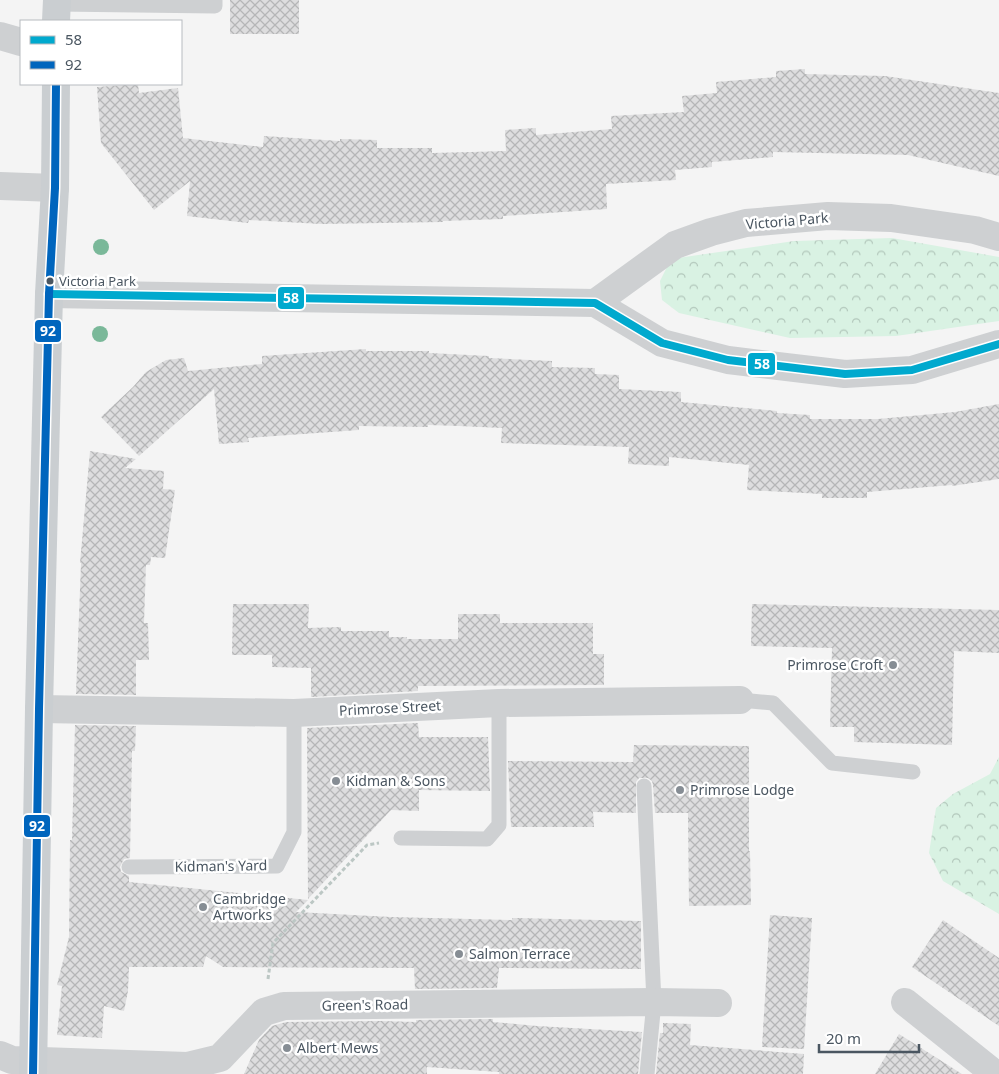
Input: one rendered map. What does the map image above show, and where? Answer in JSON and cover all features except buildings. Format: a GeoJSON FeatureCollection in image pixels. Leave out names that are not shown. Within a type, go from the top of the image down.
{"type":"FeatureCollection","features":[{"type":"Feature","properties":{"kind":"main road"},"geometry":{"type":"LineString","coordinates":[[33,1067],[39,709],[50,294],[55,188],[56,85]]}},
{"type":"Feature","properties":{"kind":"street"},"geometry":{"type":"LineString","coordinates":[[0,36],[20,42]]}},
{"type":"Feature","properties":{"kind":"street"},"geometry":{"type":"LineString","coordinates":[[0,186],[55,188]]}},
{"type":"Feature","properties":{"kind":"street","name":"Victoria Park"},"geometry":{"type":"LineString","coordinates":[[595,303],[675,245],[711,232],[746,223],[828,216],[891,218],[975,230],[999,237]]}},
{"type":"Feature","properties":{"kind":"street"},"geometry":{"type":"LineString","coordinates":[[50,294],[595,303],[662,343],[728,360],[845,374],[912,370],[999,344]]}},
{"type":"Feature","properties":{"kind":"street","name":"Primrose Street"},"geometry":{"type":"LineString","coordinates":[[39,709],[294,712],[499,703],[740,700]]}},
{"type":"Feature","properties":{"kind":"street"},"geometry":{"type":"LineString","coordinates":[[905,1002],[985,1071]]}},
{"type":"Feature","properties":{"kind":"street","name":"Green's Road"},"geometry":{"type":"LineString","coordinates":[[264,1012],[284,1006],[718,1003]]}},
{"type":"Feature","properties":{"kind":"street"},"geometry":{"type":"LineString","coordinates":[[0,1055],[33,1067],[187,1066],[220,1058],[264,1012]]}},
{"type":"Feature","properties":{"kind":"lane"},"geometry":{"type":"LineString","coordinates":[[56,8],[215,6],[215,0]]}},
{"type":"Feature","properties":{"kind":"lane"},"geometry":{"type":"LineString","coordinates":[[740,700],[773,702],[832,763],[913,772]]}},
{"type":"Feature","properties":{"kind":"lane"},"geometry":{"type":"LineString","coordinates":[[401,838],[487,839],[499,825],[499,703]]}},
{"type":"Feature","properties":{"kind":"lane","name":"Kidman's Yard"},"geometry":{"type":"LineString","coordinates":[[129,867],[277,866],[294,832],[294,712]]}},
{"type":"Feature","properties":{"kind":"lane"},"geometry":{"type":"LineString","coordinates":[[644,786],[654,1002],[648,1074]]}},
{"type":"Feature","properties":{"kind":"path"},"geometry":{"type":"LineString","coordinates":[[264,1012],[273,943],[367,845],[401,838]]}},
{"type":"Feature","properties":{"kind":"green space"},"geometry":{"type":"Polygon","coordinates":[[[892,238],[999,257],[999,321],[896,336],[790,338],[679,313],[662,300],[660,281],[671,259],[794,241],[892,238]]]}},
{"type":"Feature","properties":{"kind":"green space"},"geometry":{"type":"Polygon","coordinates":[[[999,757],[999,914],[943,881],[929,853],[936,808],[953,794],[990,774],[999,757]]]}},
{"type":"Feature","properties":{"kind":"transit line","name":"92"},"geometry":{"type":"LineString","coordinates":[[33,1074],[39,709],[49,294],[55,188],[56,85]]}},
{"type":"Feature","properties":{"kind":"transit line","name":"58"},"geometry":{"type":"LineString","coordinates":[[49,294],[595,303],[662,343],[728,360],[845,374],[912,370],[999,344]]}},
{"type":"Feature","properties":{"kind":"place","name":"Victoria Park"},"geometry":{"type":"Point","coordinates":[50,281]}},
{"type":"Feature","properties":{"kind":"place","name":"Primrose Croft"},"geometry":{"type":"Point","coordinates":[893,665]}},
{"type":"Feature","properties":{"kind":"place","name":"Kidman & Sons"},"geometry":{"type":"Point","coordinates":[336,781]}},
{"type":"Feature","properties":{"kind":"place","name":"Primrose Lodge"},"geometry":{"type":"Point","coordinates":[680,790]}},
{"type":"Feature","properties":{"kind":"place","name":"Cambridge Artworks"},"geometry":{"type":"Point","coordinates":[203,907]}},
{"type":"Feature","properties":{"kind":"place","name":"Salmon Terrace"},"geometry":{"type":"Point","coordinates":[459,954]}},
{"type":"Feature","properties":{"kind":"place","name":"Albert Mews"},"geometry":{"type":"Point","coordinates":[287,1048]}}]}
